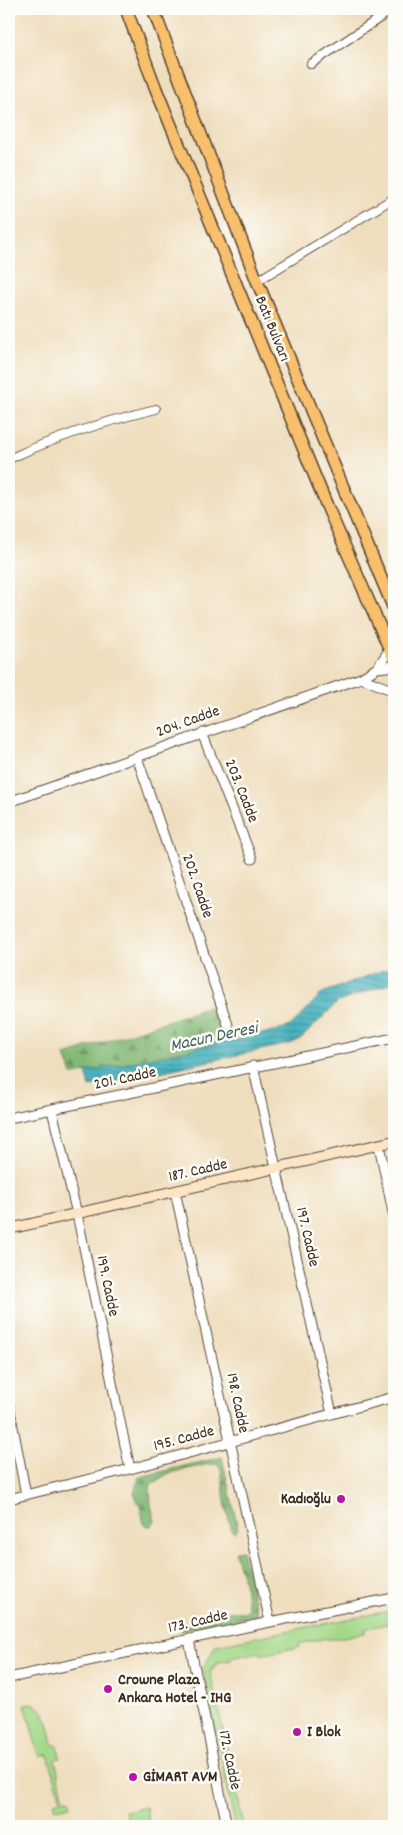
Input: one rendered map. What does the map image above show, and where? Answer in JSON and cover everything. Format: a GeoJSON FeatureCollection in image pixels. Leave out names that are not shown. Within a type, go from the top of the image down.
{"type":"FeatureCollection","features":[{"type":"Feature","properties":{"kind":"main road","name":"Batı Bulvarı"},"geometry":{"type":"LineString","coordinates":[[126,9],[156,89],[327,506],[393,651]]}},
{"type":"Feature","properties":{"kind":"main road","name":"Batı Bulvarı"},"geometry":{"type":"LineString","coordinates":[[154,9],[257,281],[390,592],[394,609]]}},
{"type":"Feature","properties":{"kind":"main road","name":"187. Cadde"},"geometry":{"type":"LineString","coordinates":[[9,1229],[394,1141]]}},
{"type":"Feature","properties":{"kind":"street"},"geometry":{"type":"LineString","coordinates":[[311,64],[393,9]]}},
{"type":"Feature","properties":{"kind":"street"},"geometry":{"type":"LineString","coordinates":[[257,281],[394,198]]}},
{"type":"Feature","properties":{"kind":"street"},"geometry":{"type":"LineString","coordinates":[[9,459],[106,421],[156,409]]}},
{"type":"Feature","properties":{"kind":"street","name":"204. Cadde"},"geometry":{"type":"LineString","coordinates":[[9,802],[361,678],[377,668],[393,651]]}},
{"type":"Feature","properties":{"kind":"street","name":"204. Cadde"},"geometry":{"type":"LineString","coordinates":[[377,668],[394,666]]}},
{"type":"Feature","properties":{"kind":"street"},"geometry":{"type":"LineString","coordinates":[[361,678],[394,691]]}},
{"type":"Feature","properties":{"kind":"street","name":"203. Cadde"},"geometry":{"type":"LineString","coordinates":[[202,733],[252,859]]}},
{"type":"Feature","properties":{"kind":"street","name":"202. Cadde"},"geometry":{"type":"LineString","coordinates":[[137,757],[228,1025]]}},
{"type":"Feature","properties":{"kind":"street","name":"201. Cadde"},"geometry":{"type":"LineString","coordinates":[[9,1118],[394,1038]]}},
{"type":"Feature","properties":{"kind":"street","name":"197. Cadde"},"geometry":{"type":"LineString","coordinates":[[253,1066],[332,1414]]}},
{"type":"Feature","properties":{"kind":"street","name":"199. Cadde"},"geometry":{"type":"LineString","coordinates":[[52,1110],[77,1214],[130,1469]]}},
{"type":"Feature","properties":{"kind":"street"},"geometry":{"type":"LineString","coordinates":[[379,1145],[394,1217]]}},
{"type":"Feature","properties":{"kind":"street","name":"198. Cadde"},"geometry":{"type":"LineString","coordinates":[[175,1192],[270,1622]]}},
{"type":"Feature","properties":{"kind":"street","name":"195. Cadde"},"geometry":{"type":"LineString","coordinates":[[9,1499],[130,1469],[394,1397]]}},
{"type":"Feature","properties":{"kind":"street"},"geometry":{"type":"LineString","coordinates":[[9,1406],[26,1495]]}},
{"type":"Feature","properties":{"kind":"street","name":"173. Cadde"},"geometry":{"type":"LineString","coordinates":[[9,1678],[270,1622],[394,1598]]}},
{"type":"Feature","properties":{"kind":"street","name":"172. Cadde"},"geometry":{"type":"LineString","coordinates":[[189,1640],[227,1826]]}},
{"type":"Feature","properties":{"kind":"green space"},"geometry":{"type":"Polygon","coordinates":[[[212,1006],[225,1043],[72,1075],[65,1055],[212,1006]]]}},
{"type":"Feature","properties":{"kind":"green space"},"geometry":{"type":"Polygon","coordinates":[[[222,1457],[238,1529],[235,1532],[232,1531],[226,1509],[221,1468],[216,1464],[167,1474],[150,1486],[151,1505],[155,1521],[151,1526],[144,1524],[140,1505],[134,1492],[139,1477],[222,1457]]]}},
{"type":"Feature","properties":{"kind":"green space"},"geometry":{"type":"Polygon","coordinates":[[[242,1550],[257,1615],[181,1631],[182,1627],[217,1613],[244,1612],[248,1608],[245,1586],[235,1553],[242,1550]]]}},
{"type":"Feature","properties":{"kind":"green space"},"geometry":{"type":"Polygon","coordinates":[[[394,1610],[394,1622],[365,1629],[365,1633],[328,1640],[327,1638],[299,1644],[300,1647],[261,1655],[260,1652],[231,1658],[231,1660],[216,1663],[216,1666],[213,1666],[213,1670],[210,1671],[244,1826],[235,1826],[203,1668],[216,1645],[394,1610]]]}},
{"type":"Feature","properties":{"kind":"green space"},"geometry":{"type":"Polygon","coordinates":[[[31,1703],[41,1709],[49,1726],[53,1744],[58,1746],[60,1758],[55,1759],[64,1800],[70,1799],[71,1806],[56,1809],[54,1802],[61,1800],[48,1755],[39,1756],[25,1704],[31,1703]]]}},
{"type":"Feature","properties":{"kind":"green space"},"geometry":{"type":"Polygon","coordinates":[[[146,1807],[150,1826],[129,1826],[125,1811],[146,1807]]]}},
{"type":"Feature","properties":{"kind":"water"},"geometry":{"type":"Polygon","coordinates":[[[394,966],[394,982],[338,1002],[303,1037],[293,1043],[90,1087],[86,1072],[284,1029],[293,1024],[322,993],[394,966]]]}},
{"type":"Feature","properties":{"kind":"place","name":"Kadıoğlu"},"geometry":{"type":"Point","coordinates":[341,1499]}},
{"type":"Feature","properties":{"kind":"place","name":"Crowne Plaza Ankara Hotel - IHG"},"geometry":{"type":"Point","coordinates":[108,1689]}},
{"type":"Feature","properties":{"kind":"place","name":"I Blok"},"geometry":{"type":"Point","coordinates":[297,1732]}},
{"type":"Feature","properties":{"kind":"place","name":"GİMART AVM"},"geometry":{"type":"Point","coordinates":[133,1777]}},
{"type":"Feature","properties":{"kind":"water label","name":"Macun Deresi"},"geometry":{"type":"Point","coordinates":[214,1038]}}]}
